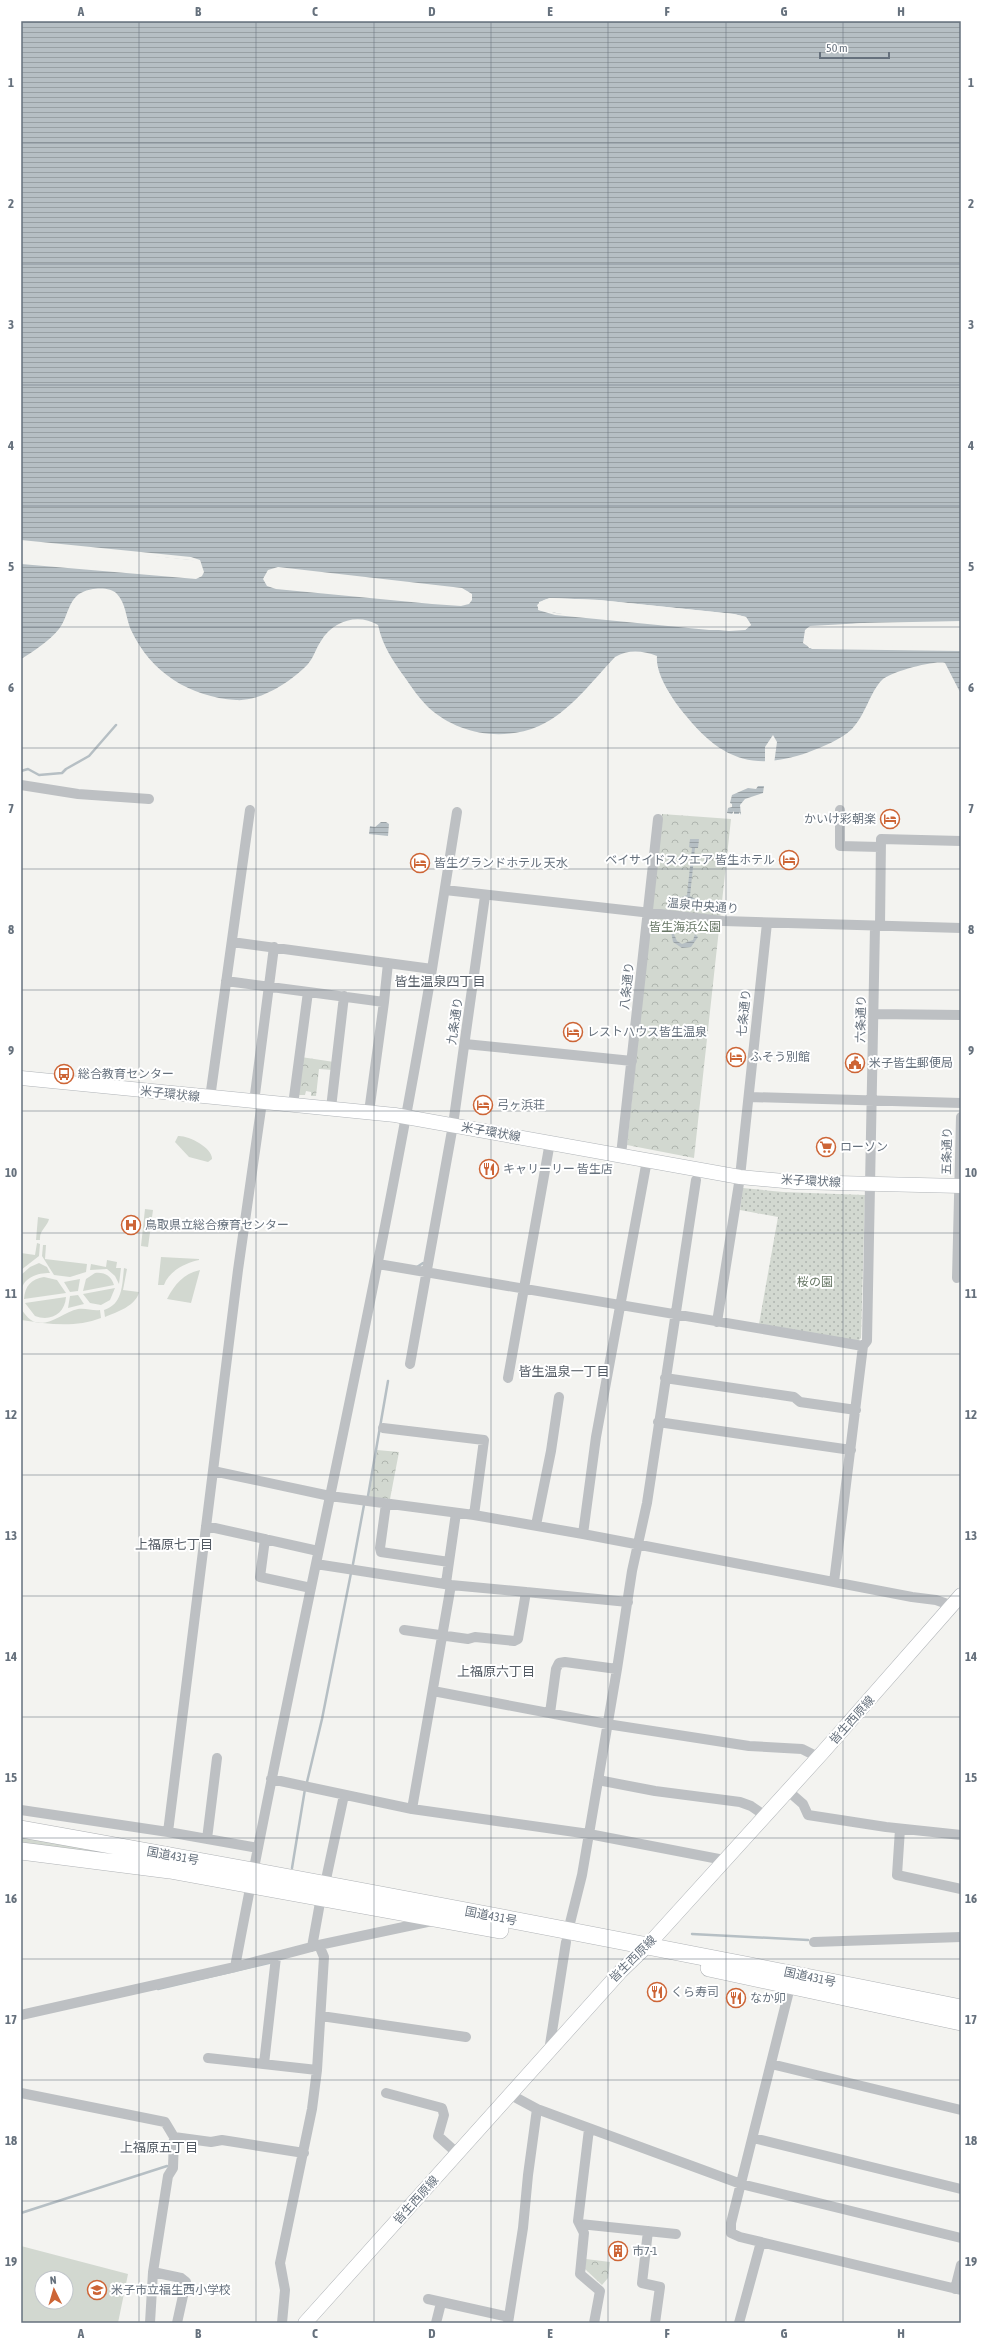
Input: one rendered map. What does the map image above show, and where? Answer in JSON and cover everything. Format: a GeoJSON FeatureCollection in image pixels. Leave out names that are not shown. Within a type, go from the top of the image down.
{"type":"FeatureCollection","features":[{"type":"Feature","properties":{"kind":"highway","name":"国道431号"},"geometry":{"type":"LineString","coordinates":[[21,1829],[252,1877],[567,1937]]}},
{"type":"Feature","properties":{"kind":"highway","name":"国道431号"},"geometry":{"type":"LineString","coordinates":[[21,1851],[170,1870],[252,1877]]}},
{"type":"Feature","properties":{"kind":"highway","name":"国道431号"},"geometry":{"type":"LineString","coordinates":[[323,1890],[442,1918],[643,1950],[961,2008]]}},
{"type":"Feature","properties":{"kind":"highway","name":"国道431号"},"geometry":{"type":"LineString","coordinates":[[643,1950],[670,1960],[790,1987],[961,2022]]}},
{"type":"Feature","properties":{"kind":"main road","name":"米子環状線"},"geometry":{"type":"LineString","coordinates":[[21,1078],[210,1098],[370,1112],[406,1117],[740,1176],[795,1182],[960,1186]]}},
{"type":"Feature","properties":{"kind":"main road","name":"皆生西原線"},"geometry":{"type":"LineString","coordinates":[[305,2323],[549,2051],[643,1950],[764,1815],[818,1758],[957,1600]]}},
{"type":"Feature","properties":{"kind":"street"},"geometry":{"type":"LineString","coordinates":[[21,785],[78,794],[149,799]]}},
{"type":"Feature","properties":{"kind":"street"},"geometry":{"type":"LineString","coordinates":[[210,1098],[250,810]]}},
{"type":"Feature","properties":{"kind":"street"},"geometry":{"type":"LineString","coordinates":[[840,810],[840,846],[882,843],[961,841]]}},
{"type":"Feature","properties":{"kind":"street"},"geometry":{"type":"LineString","coordinates":[[235,1968],[271,1779],[378,1264],[432,969],[457,812]]}},
{"type":"Feature","properties":{"kind":"street","name":"八条通り"},"geometry":{"type":"LineString","coordinates":[[621,1155],[658,819]]}},
{"type":"Feature","properties":{"kind":"street","name":"六条通り"},"geometry":{"type":"LineString","coordinates":[[834,1582],[863,1346],[867,1339],[872,1184],[874,1014],[882,843]]}},
{"type":"Feature","properties":{"kind":"street","name":"温泉中央通り"},"geometry":{"type":"LineString","coordinates":[[445,890],[485,896],[647,914],[767,923],[961,928]]}},
{"type":"Feature","properties":{"kind":"street","name":"九条通り"},"geometry":{"type":"LineString","coordinates":[[410,1364],[465,1044],[485,896]]}},
{"type":"Feature","properties":{"kind":"street","name":"七条通り"},"geometry":{"type":"LineString","coordinates":[[717,1322],[740,1176],[767,923]]}},
{"type":"Feature","properties":{"kind":"street"},"geometry":{"type":"LineString","coordinates":[[232,942],[432,969]]}},
{"type":"Feature","properties":{"kind":"street"},"geometry":{"type":"LineString","coordinates":[[168,1832],[238,1270],[258,1102],[274,947]]}},
{"type":"Feature","properties":{"kind":"street"},"geometry":{"type":"LineString","coordinates":[[370,1112],[388,963]]}},
{"type":"Feature","properties":{"kind":"street"},"geometry":{"type":"LineString","coordinates":[[226,981],[384,1002]]}},
{"type":"Feature","properties":{"kind":"street"},"geometry":{"type":"LineString","coordinates":[[293,1105],[308,992]]}},
{"type":"Feature","properties":{"kind":"street"},"geometry":{"type":"LineString","coordinates":[[331,1108],[344,996]]}},
{"type":"Feature","properties":{"kind":"street"},"geometry":{"type":"LineString","coordinates":[[874,1014],[961,1015]]}},
{"type":"Feature","properties":{"kind":"street"},"geometry":{"type":"LineString","coordinates":[[465,1044],[632,1061]]}},
{"type":"Feature","properties":{"kind":"street"},"geometry":{"type":"LineString","coordinates":[[748,1097],[961,1103]]}},
{"type":"Feature","properties":{"kind":"street","name":"五条通り"},"geometry":{"type":"LineString","coordinates":[[957,1278],[961,1117]]}},
{"type":"Feature","properties":{"kind":"street"},"geometry":{"type":"LineString","coordinates":[[508,1378],[550,1142]]}},
{"type":"Feature","properties":{"kind":"street"},"geometry":{"type":"LineString","coordinates":[[583,1534],[596,1437],[619,1305],[647,1160]]}},
{"type":"Feature","properties":{"kind":"street"},"geometry":{"type":"LineString","coordinates":[[549,2051],[567,1937],[582,1874],[638,1544],[647,1504],[658,1422],[696,1180]]}},
{"type":"Feature","properties":{"kind":"street"},"geometry":{"type":"LineString","coordinates":[[378,1264],[524,1290],[863,1346]]}},
{"type":"Feature","properties":{"kind":"street"},"geometry":{"type":"LineString","coordinates":[[665,1378],[794,1397],[800,1402],[856,1410]]}},
{"type":"Feature","properties":{"kind":"street"},"geometry":{"type":"LineString","coordinates":[[536,1525],[551,1451],[559,1397]]}},
{"type":"Feature","properties":{"kind":"street"},"geometry":{"type":"LineString","coordinates":[[658,1422],[851,1450]]}},
{"type":"Feature","properties":{"kind":"street"},"geometry":{"type":"LineString","coordinates":[[383,1428],[484,1440],[474,1515]]}},
{"type":"Feature","properties":{"kind":"street"},"geometry":{"type":"LineString","coordinates":[[213,1471],[330,1496],[474,1515],[536,1525],[912,1597],[936,1600],[957,1600]]}},
{"type":"Feature","properties":{"kind":"street"},"geometry":{"type":"LineString","coordinates":[[386,1504],[380,1548],[382,1552],[449,1562]]}},
{"type":"Feature","properties":{"kind":"street"},"geometry":{"type":"LineString","coordinates":[[412,1809],[444,1636],[449,1562],[456,1513]]}},
{"type":"Feature","properties":{"kind":"street"},"geometry":{"type":"LineString","coordinates":[[206,1526],[318,1551]]}},
{"type":"Feature","properties":{"kind":"street"},"geometry":{"type":"LineString","coordinates":[[265,1539],[260,1577],[311,1588]]}},
{"type":"Feature","properties":{"kind":"street"},"geometry":{"type":"LineString","coordinates":[[316,1564],[448,1584],[628,1602]]}},
{"type":"Feature","properties":{"kind":"street"},"geometry":{"type":"LineString","coordinates":[[404,1630],[444,1636],[517,1641],[520,1637],[526,1592]]}},
{"type":"Feature","properties":{"kind":"street"},"geometry":{"type":"LineString","coordinates":[[550,1713],[556,1669],[559,1664],[565,1662],[618,1669]]}},
{"type":"Feature","properties":{"kind":"street"},"geometry":{"type":"LineString","coordinates":[[433,1692],[607,1724],[749,1746],[802,1750],[818,1758]]}},
{"type":"Feature","properties":{"kind":"street"},"geometry":{"type":"LineString","coordinates":[[208,1839],[218,1758]]}},
{"type":"Feature","properties":{"kind":"street"},"geometry":{"type":"LineString","coordinates":[[271,1779],[412,1809],[589,1834],[724,1860]]}},
{"type":"Feature","properties":{"kind":"street"},"geometry":{"type":"LineString","coordinates":[[598,1780],[655,1791],[740,1802],[751,1806],[764,1815]]}},
{"type":"Feature","properties":{"kind":"street"},"geometry":{"type":"LineString","coordinates":[[787,1790],[804,1804],[808,1815],[900,1829],[961,1835]]}},
{"type":"Feature","properties":{"kind":"street"},"geometry":{"type":"LineString","coordinates":[[282,2323],[285,2290],[280,2263],[304,2153],[317,2070],[324,1957],[316,1946],[323,1890],[344,1794]]}},
{"type":"Feature","properties":{"kind":"street"},"geometry":{"type":"LineString","coordinates":[[21,1810],[168,1832],[258,1848]]}},
{"type":"Feature","properties":{"kind":"street"},"geometry":{"type":"LineString","coordinates":[[900,1829],[897,1875],[961,1889]]}},
{"type":"Feature","properties":{"kind":"street"},"geometry":{"type":"LineString","coordinates":[[21,2014],[235,1968],[316,1946],[442,1918]]}},
{"type":"Feature","properties":{"kind":"street"},"geometry":{"type":"LineString","coordinates":[[814,1942],[961,1937]]}},
{"type":"Feature","properties":{"kind":"street"},"geometry":{"type":"LineString","coordinates":[[264,2064],[276,1958]]}},
{"type":"Feature","properties":{"kind":"street"},"geometry":{"type":"LineString","coordinates":[[790,1987],[731,2223],[731,2233],[761,2242],[958,2290],[961,2265]]}},
{"type":"Feature","properties":{"kind":"street"},"geometry":{"type":"LineString","coordinates":[[321,2016],[466,2037]]}},
{"type":"Feature","properties":{"kind":"street"},"geometry":{"type":"LineString","coordinates":[[208,2058],[317,2070]]}},
{"type":"Feature","properties":{"kind":"street"},"geometry":{"type":"LineString","coordinates":[[771,2064],[961,2110]]}},
{"type":"Feature","properties":{"kind":"street"},"geometry":{"type":"LineString","coordinates":[[21,2093],[165,2122],[174,2137],[173,2168],[168,2176],[153,2272],[151,2323]]}},
{"type":"Feature","properties":{"kind":"street"},"geometry":{"type":"LineString","coordinates":[[386,2093],[442,2108],[444,2115],[438,2136],[458,2154]]}},
{"type":"Feature","properties":{"kind":"street"},"geometry":{"type":"LineString","coordinates":[[511,2095],[537,2109],[741,2184],[961,2238]]}},
{"type":"Feature","properties":{"kind":"street"},"geometry":{"type":"LineString","coordinates":[[428,2299],[508,2320],[523,2228],[528,2175],[537,2109]]}},
{"type":"Feature","properties":{"kind":"street"},"geometry":{"type":"LineString","coordinates":[[590,2129],[578,2221],[584,2233],[580,2274],[600,2291],[594,2323]]}},
{"type":"Feature","properties":{"kind":"street"},"geometry":{"type":"LineString","coordinates":[[174,2137],[211,2142],[222,2140],[304,2153]]}},
{"type":"Feature","properties":{"kind":"street"},"geometry":{"type":"LineString","coordinates":[[753,2138],[961,2189]]}},
{"type":"Feature","properties":{"kind":"street"},"geometry":{"type":"LineString","coordinates":[[580,2224],[676,2234]]}},
{"type":"Feature","properties":{"kind":"street"},"geometry":{"type":"LineString","coordinates":[[648,2231],[642,2283],[660,2287],[655,2323]]}},
{"type":"Feature","properties":{"kind":"street"},"geometry":{"type":"LineString","coordinates":[[739,2323],[761,2242]]}},
{"type":"Feature","properties":{"kind":"street"},"geometry":{"type":"LineString","coordinates":[[153,2272],[181,2278],[186,2282],[177,2323]]}},
{"type":"Feature","properties":{"kind":"street"},"geometry":{"type":"LineString","coordinates":[[436,2323],[441,2303]]}},
{"type":"Feature","properties":{"kind":"green space","name":"皆生海浜公園"},"geometry":{"type":"Polygon","coordinates":[[[662,814],[731,819],[694,1158],[627,1145],[662,814]]]}},
{"type":"Feature","properties":{"kind":"green space"},"geometry":{"type":"Polygon","coordinates":[[[301,1057],[334,1062],[333,1070],[319,1069],[316,1096],[311,1096],[311,1092],[306,1091],[305,1095],[298,1095],[301,1057]]]}},
{"type":"Feature","properties":{"kind":"green space"},"geometry":{"type":"Polygon","coordinates":[[[178,1136],[188,1138],[199,1143],[209,1151],[212,1159],[208,1162],[189,1157],[175,1142],[178,1136]]]}},
{"type":"Feature","properties":{"kind":"green space","name":"桜の園"},"geometry":{"type":"Polygon","coordinates":[[[743,1188],[783,1192],[865,1195],[861,1338],[858,1341],[759,1324],[778,1217],[740,1210],[743,1188]]]}},
{"type":"Feature","properties":{"kind":"green space"},"geometry":{"type":"Polygon","coordinates":[[[145,1209],[153,1210],[148,1247],[141,1246],[145,1209]]]}},
{"type":"Feature","properties":{"kind":"green space"},"geometry":{"type":"Polygon","coordinates":[[[38,1217],[49,1219],[41,1233],[40,1240],[36,1240],[38,1217]]]}},
{"type":"Feature","properties":{"kind":"green space"},"geometry":{"type":"Polygon","coordinates":[[[37,1243],[40,1244],[39,1256],[21,1270],[21,1253],[35,1255],[37,1243]]]}},
{"type":"Feature","properties":{"kind":"green space"},"geometry":{"type":"Polygon","coordinates":[[[43,1245],[46,1245],[45,1259],[87,1264],[86,1272],[70,1277],[54,1275],[42,1256],[43,1245]]]}},
{"type":"Feature","properties":{"kind":"green space"},"geometry":{"type":"Polygon","coordinates":[[[161,1257],[199,1260],[178,1268],[166,1280],[164,1285],[158,1285],[161,1257]]]}},
{"type":"Feature","properties":{"kind":"green space"},"geometry":{"type":"Polygon","coordinates":[[[107,1260],[117,1262],[116,1268],[121,1268],[119,1284],[115,1276],[107,1269],[90,1270],[91,1264],[106,1267],[107,1260]]]}},
{"type":"Feature","properties":{"kind":"green space"},"geometry":{"type":"Polygon","coordinates":[[[39,1263],[47,1267],[50,1273],[32,1277],[25,1282],[21,1290],[21,1275],[30,1267],[39,1263]]]}},
{"type":"Feature","properties":{"kind":"green space"},"geometry":{"type":"Polygon","coordinates":[[[124,1268],[127,1269],[123,1290],[139,1292],[137,1297],[130,1305],[105,1317],[104,1310],[110,1307],[118,1299],[122,1287],[124,1268]]]}},
{"type":"Feature","properties":{"kind":"green space"},"geometry":{"type":"Polygon","coordinates":[[[200,1270],[191,1303],[167,1299],[180,1280],[189,1274],[200,1270]]]}},
{"type":"Feature","properties":{"kind":"green space"},"geometry":{"type":"Polygon","coordinates":[[[95,1273],[107,1275],[114,1285],[83,1291],[86,1279],[95,1273]]]}},
{"type":"Feature","properties":{"kind":"green space"},"geometry":{"type":"Polygon","coordinates":[[[44,1277],[57,1280],[66,1293],[24,1299],[27,1287],[32,1281],[44,1277]]]}},
{"type":"Feature","properties":{"kind":"green space"},"geometry":{"type":"Polygon","coordinates":[[[80,1279],[78,1291],[70,1292],[64,1282],[80,1279]]]}},
{"type":"Feature","properties":{"kind":"green space"},"geometry":{"type":"Polygon","coordinates":[[[115,1288],[110,1300],[101,1305],[90,1303],[83,1294],[115,1288]]]}},
{"type":"Feature","properties":{"kind":"green space"},"geometry":{"type":"Polygon","coordinates":[[[78,1295],[84,1304],[68,1308],[70,1296],[78,1295]]]}},
{"type":"Feature","properties":{"kind":"green space"},"geometry":{"type":"Polygon","coordinates":[[[66,1297],[63,1308],[60,1312],[46,1318],[35,1316],[25,1303],[66,1297]]]}},
{"type":"Feature","properties":{"kind":"green space"},"geometry":{"type":"Polygon","coordinates":[[[21,1308],[28,1317],[33,1322],[21,1320],[21,1308]]]}},
{"type":"Feature","properties":{"kind":"green space"},"geometry":{"type":"Polygon","coordinates":[[[78,1309],[100,1310],[101,1318],[91,1321],[71,1324],[42,1323],[49,1322],[78,1309]]]}},
{"type":"Feature","properties":{"kind":"green space"},"geometry":{"type":"Polygon","coordinates":[[[377,1450],[399,1452],[390,1499],[369,1497],[377,1450]]]}},
{"type":"Feature","properties":{"kind":"green space"},"geometry":{"type":"Polygon","coordinates":[[[21,1834],[164,1860],[21,1845],[21,1834]]]}},
{"type":"Feature","properties":{"kind":"green space","name":"米子市立福生西小学校"},"geometry":{"type":"Polygon","coordinates":[[[21,2246],[128,2274],[118,2323],[21,2323],[21,2246]]]}},
{"type":"Feature","properties":{"kind":"green space"},"geometry":{"type":"Polygon","coordinates":[[[586,2259],[610,2262],[608,2278],[602,2285],[585,2269],[586,2259]]]}},
{"type":"Feature","properties":{"kind":"shaded area"},"geometry":{"type":"Polygon","coordinates":[[[21,21],[961,21],[961,622],[864,623],[807,628],[804,639],[809,648],[961,650],[961,694],[945,663],[932,663],[903,670],[882,680],[874,691],[857,723],[852,729],[842,736],[809,752],[790,758],[773,761],[757,761],[742,758],[727,752],[714,744],[700,732],[677,704],[662,680],[657,664],[657,656],[641,652],[631,652],[620,654],[615,657],[570,705],[550,720],[539,726],[510,734],[480,733],[452,724],[428,707],[413,690],[393,660],[380,633],[378,625],[370,621],[354,620],[346,621],[332,628],[321,641],[308,664],[301,671],[275,689],[255,698],[245,700],[219,698],[188,688],[174,680],[149,659],[139,645],[129,626],[124,606],[120,598],[114,591],[100,588],[83,592],[78,595],[71,603],[59,629],[46,642],[21,659],[21,563],[196,578],[202,576],[200,561],[21,541],[21,21]],[[278,569],[268,571],[264,578],[268,585],[461,605],[472,599],[467,591],[278,569]],[[550,598],[537,605],[539,610],[568,615],[729,631],[745,630],[751,625],[746,617],[734,614],[599,600],[550,598]]]}},
{"type":"Feature","properties":{"kind":"shaded area"},"geometry":{"type":"Polygon","coordinates":[[[758,786],[764,786],[763,793],[745,799],[740,805],[741,815],[739,812],[739,814],[734,814],[734,811],[732,814],[727,813],[728,808],[732,807],[732,804],[730,803],[732,795],[748,788],[756,789],[758,786]]]}},
{"type":"Feature","properties":{"kind":"shaded area"},"geometry":{"type":"Polygon","coordinates":[[[381,822],[386,822],[389,824],[388,836],[369,834],[370,826],[375,827],[381,822]]]}},
{"type":"Feature","properties":{"kind":"shaded area"},"geometry":{"type":"Polygon","coordinates":[[[690,839],[699,839],[698,848],[695,848],[690,896],[697,900],[701,910],[695,910],[694,905],[691,902],[683,902],[679,908],[673,908],[679,898],[687,895],[692,848],[689,847],[690,839]]]}},
{"type":"Feature","properties":{"kind":"shaded area"},"geometry":{"type":"Polygon","coordinates":[[[671,931],[673,932],[677,941],[682,944],[693,940],[695,934],[698,937],[691,947],[682,948],[673,942],[671,931]]]}},
{"type":"Feature","properties":{"kind":"pier"},"geometry":{"type":"Polygon","coordinates":[[[21,540],[191,557],[200,560],[204,572],[202,576],[196,579],[21,564],[21,561],[196,576],[201,571],[198,562],[190,560],[21,543],[21,540]]]}},
{"type":"Feature","properties":{"kind":"pier"},"geometry":{"type":"Polygon","coordinates":[[[278,567],[462,588],[472,594],[472,600],[469,604],[461,606],[276,589],[267,586],[263,579],[268,570],[278,567]],[[278,571],[270,573],[266,578],[269,583],[432,601],[461,603],[470,599],[469,596],[461,591],[278,571]]]}},
{"type":"Feature","properties":{"kind":"pier"},"geometry":{"type":"Polygon","coordinates":[[[550,598],[599,600],[734,614],[746,617],[751,625],[745,630],[709,630],[555,615],[538,610],[539,602],[550,598]],[[550,600],[541,603],[540,608],[555,613],[709,628],[740,629],[749,625],[745,619],[734,616],[599,602],[550,600]]]}},
{"type":"Feature","properties":{"kind":"pier"},"geometry":{"type":"Polygon","coordinates":[[[961,621],[961,624],[817,628],[808,631],[806,639],[807,644],[812,646],[943,647],[961,648],[961,651],[812,649],[803,643],[805,630],[810,626],[864,623],[961,621]]]}},
{"type":"Feature","properties":{"kind":"pier"},"geometry":{"type":"Polygon","coordinates":[[[773,735],[777,742],[774,764],[765,763],[765,747],[773,735]]]}},
{"type":"Feature","properties":{"kind":"waterway"},"geometry":{"type":"LineString","coordinates":[[21,771],[28,769],[39,775],[62,773],[66,769],[89,756],[116,725]]}},
{"type":"Feature","properties":{"kind":"waterway"},"geometry":{"type":"LineString","coordinates":[[417,1267],[423,1263]]}},
{"type":"Feature","properties":{"kind":"waterway"},"geometry":{"type":"LineString","coordinates":[[368,1496],[388,1381]]}},
{"type":"Feature","properties":{"kind":"waterway"},"geometry":{"type":"LineString","coordinates":[[353,1564],[364,1505]]}},
{"type":"Feature","properties":{"kind":"waterway"},"geometry":{"type":"LineString","coordinates":[[307,1782],[322,1719],[351,1573]]}},
{"type":"Feature","properties":{"kind":"waterway"},"geometry":{"type":"LineString","coordinates":[[292,1868],[305,1789]]}},
{"type":"Feature","properties":{"kind":"waterway"},"geometry":{"type":"LineString","coordinates":[[692,1934],[808,1940]]}},
{"type":"Feature","properties":{"kind":"waterway"},"geometry":{"type":"LineString","coordinates":[[158,1989],[273,1962]]}},
{"type":"Feature","properties":{"kind":"waterway"},"geometry":{"type":"LineString","coordinates":[[21,2213],[167,2166]]}},
{"type":"Feature","properties":{"kind":"place","name":"かいけ彩朝楽"},"geometry":{"type":"Point","coordinates":[890,819]}},
{"type":"Feature","properties":{"kind":"place","name":"ベイサイドスクエア 皆生ホテル"},"geometry":{"type":"Point","coordinates":[789,860]}},
{"type":"Feature","properties":{"kind":"place","name":"皆生グランドホテル 天水"},"geometry":{"type":"Point","coordinates":[420,863]}},
{"type":"Feature","properties":{"kind":"place","name":"レストハウス皆生温泉"},"geometry":{"type":"Point","coordinates":[573,1032]}},
{"type":"Feature","properties":{"kind":"place","name":"ふそう別館"},"geometry":{"type":"Point","coordinates":[736,1057]}},
{"type":"Feature","properties":{"kind":"place","name":"米子皆生郵便局"},"geometry":{"type":"Point","coordinates":[855,1063]}},
{"type":"Feature","properties":{"kind":"place","name":"総合教育センター"},"geometry":{"type":"Point","coordinates":[64,1074]}},
{"type":"Feature","properties":{"kind":"place","name":"弓ヶ浜荘"},"geometry":{"type":"Point","coordinates":[483,1105]}},
{"type":"Feature","properties":{"kind":"place","name":"ローソン"},"geometry":{"type":"Point","coordinates":[826,1147]}},
{"type":"Feature","properties":{"kind":"place","name":"キャリーリー 皆生店"},"geometry":{"type":"Point","coordinates":[489,1169]}},
{"type":"Feature","properties":{"kind":"place","name":"鳥取県立総合療育センター"},"geometry":{"type":"Point","coordinates":[131,1225]}},
{"type":"Feature","properties":{"kind":"place","name":"くら寿司"},"geometry":{"type":"Point","coordinates":[657,1992]}},
{"type":"Feature","properties":{"kind":"place","name":"なか卯"},"geometry":{"type":"Point","coordinates":[736,1998]}},
{"type":"Feature","properties":{"kind":"place","name":"市7-1"},"geometry":{"type":"Point","coordinates":[618,2251]}},
{"type":"Feature","properties":{"kind":"place","name":"米子市立福生西小学校"},"geometry":{"type":"Point","coordinates":[97,2290]}},
{"type":"Feature","properties":{"kind":"district","name":"皆生温泉四丁目"},"geometry":{"type":"Point","coordinates":[440,981]}},
{"type":"Feature","properties":{"kind":"district","name":"皆生温泉一丁目"},"geometry":{"type":"Point","coordinates":[564,1371]}},
{"type":"Feature","properties":{"kind":"district","name":"上福原七丁目"},"geometry":{"type":"Point","coordinates":[174,1544]}},
{"type":"Feature","properties":{"kind":"district","name":"上福原六丁目"},"geometry":{"type":"Point","coordinates":[496,1671]}},
{"type":"Feature","properties":{"kind":"district","name":"上福原五丁目"},"geometry":{"type":"Point","coordinates":[159,2147]}}]}
